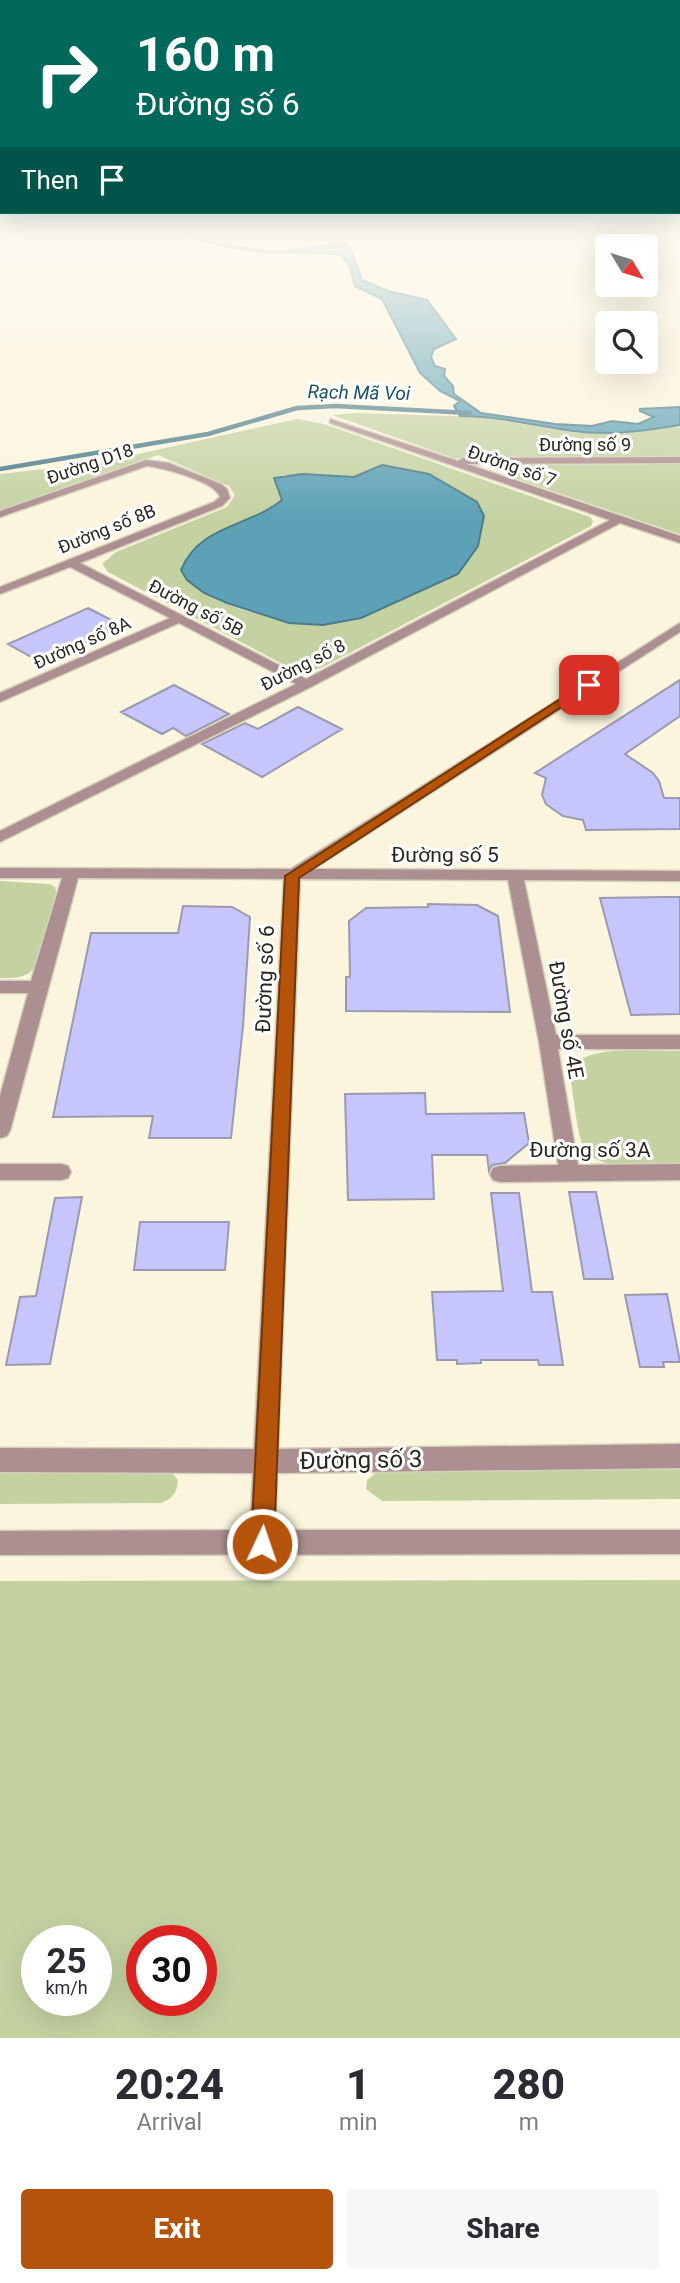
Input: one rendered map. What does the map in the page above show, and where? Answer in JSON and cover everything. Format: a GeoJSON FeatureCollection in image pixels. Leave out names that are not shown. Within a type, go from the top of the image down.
{"type":"FeatureCollection","features":[{"type":"Feature","properties":{"kind":"street","name":"Đường số 7"},"geometry":{"type":"LineString","coordinates":[[333,421],[680,540]]}},
{"type":"Feature","properties":{"kind":"street","name":"Đường số 9"},"geometry":{"type":"LineString","coordinates":[[449,461],[680,460]]}},
{"type":"Feature","properties":{"kind":"street"},"geometry":{"type":"LineString","coordinates":[[498,478],[516,461]]}},
{"type":"Feature","properties":{"kind":"street","name":"Đường D18"},"geometry":{"type":"LineString","coordinates":[[0,514],[137,465],[152,463],[166,465],[217,486],[222,489],[225,498]]}},
{"type":"Feature","properties":{"kind":"street","name":"Đường số 8B"},"geometry":{"type":"LineString","coordinates":[[0,591],[218,504],[225,498]]}},
{"type":"Feature","properties":{"kind":"street","name":"Đường số 8"},"geometry":{"type":"LineString","coordinates":[[0,837],[306,684],[619,519]]}},
{"type":"Feature","properties":{"kind":"street","name":"Đường số 5B"},"geometry":{"type":"LineString","coordinates":[[71,563],[306,684]]}},
{"type":"Feature","properties":{"kind":"street","name":"Đường số 8A"},"geometry":{"type":"LineString","coordinates":[[0,698],[178,619]]}},
{"type":"Feature","properties":{"kind":"street"},"geometry":{"type":"LineString","coordinates":[[292,876],[680,626]]}},
{"type":"Feature","properties":{"kind":"street","name":"Đường số 5"},"geometry":{"type":"LineString","coordinates":[[0,873],[680,876]]}},
{"type":"Feature","properties":{"kind":"street"},"geometry":{"type":"LineString","coordinates":[[0,1131],[71,875]]}},
{"type":"Feature","properties":{"kind":"street","name":"Đường số 6"},"geometry":{"type":"LineString","coordinates":[[262,1544],[292,876]]}},
{"type":"Feature","properties":{"kind":"street","name":"Đường số 4E"},"geometry":{"type":"LineString","coordinates":[[515,876],[548,1042],[569,1173]]}},
{"type":"Feature","properties":{"kind":"street"},"geometry":{"type":"LineString","coordinates":[[0,987],[38,987]]}},
{"type":"Feature","properties":{"kind":"street"},"geometry":{"type":"LineString","coordinates":[[548,1042],[680,1042]]}},
{"type":"Feature","properties":{"kind":"street"},"geometry":{"type":"LineString","coordinates":[[0,1172],[61,1172]]}},
{"type":"Feature","properties":{"kind":"street","name":"Đường số 3A"},"geometry":{"type":"LineString","coordinates":[[500,1174],[680,1172]]}},
{"type":"Feature","properties":{"kind":"street","name":"Đường số 3"},"geometry":{"type":"LineString","coordinates":[[0,1460],[267,1461],[680,1456]]}},
{"type":"Feature","properties":{"kind":"street"},"geometry":{"type":"LineString","coordinates":[[0,1543],[680,1542]]}},
{"type":"Feature","properties":{"kind":"green space"},"geometry":{"type":"Polygon","coordinates":[[[356,413],[482,417],[570,432],[602,434],[680,427],[680,457],[454,458],[332,415],[356,413]]]}},
{"type":"Feature","properties":{"kind":"green space"},"geometry":{"type":"Polygon","coordinates":[[[297,419],[324,424],[590,517],[593,521],[591,526],[321,668],[306,672],[290,668],[108,572],[102,564],[116,552],[227,507],[235,495],[229,486],[158,455],[0,512],[0,474],[97,463],[297,419]],[[382,465],[354,477],[282,475],[282,500],[255,516],[212,535],[189,555],[181,570],[190,582],[215,599],[289,623],[477,502],[429,474],[382,465]]]}},
{"type":"Feature","properties":{"kind":"green space"},"geometry":{"type":"Polygon","coordinates":[[[680,463],[680,534],[514,478],[512,474],[533,464],[680,463]]]}},
{"type":"Feature","properties":{"kind":"green space"},"geometry":{"type":"Polygon","coordinates":[[[0,881],[49,884],[55,887],[57,895],[35,967],[28,974],[19,977],[0,978],[0,881]]]}},
{"type":"Feature","properties":{"kind":"green space"},"geometry":{"type":"Polygon","coordinates":[[[680,1051],[680,1165],[627,1166],[600,1161],[590,1155],[583,1146],[579,1130],[570,1077],[571,1066],[593,1054],[607,1052],[680,1051]]]}},
{"type":"Feature","properties":{"kind":"green space"},"geometry":{"type":"Polygon","coordinates":[[[680,1467],[680,1499],[382,1501],[366,1489],[367,1480],[381,1469],[680,1467]]]}},
{"type":"Feature","properties":{"kind":"green space"},"geometry":{"type":"Polygon","coordinates":[[[0,1471],[165,1471],[172,1473],[178,1480],[174,1494],[161,1503],[0,1504],[0,1471]]]}},
{"type":"Feature","properties":{"kind":"green space"},"geometry":{"type":"Polygon","coordinates":[[[680,1580],[680,2038],[0,2038],[0,1581],[680,1580]]]}},
{"type":"Feature","properties":{"kind":"water"},"geometry":{"type":"Polygon","coordinates":[[[396,327],[447,327],[456,339],[434,349],[431,357],[435,366],[445,369],[444,376],[453,386],[454,394],[481,413],[555,424],[592,426],[612,421],[638,424],[654,417],[640,409],[680,407],[680,425],[600,433],[460,416],[454,406],[460,401],[440,391],[420,373],[396,327]]]}},
{"type":"Feature","properties":{"kind":"water"},"geometry":{"type":"Polygon","coordinates":[[[382,465],[429,474],[477,502],[484,516],[478,546],[458,574],[361,618],[323,625],[289,623],[227,603],[204,593],[187,580],[181,570],[189,555],[212,535],[269,509],[282,500],[274,478],[302,474],[354,477],[382,465]]]}},
{"type":"Feature","properties":{"kind":"building"},"geometry":{"type":"Polygon","coordinates":[[[88,608],[123,626],[42,663],[8,644],[88,608]]]}},
{"type":"Feature","properties":{"kind":"building"},"geometry":{"type":"Polygon","coordinates":[[[680,680],[680,716],[625,754],[653,773],[659,781],[664,798],[680,798],[680,829],[586,830],[583,820],[563,816],[546,804],[542,795],[546,778],[535,773],[680,680]]]}},
{"type":"Feature","properties":{"kind":"building"},"geometry":{"type":"Polygon","coordinates":[[[174,685],[229,714],[186,736],[173,728],[162,734],[121,712],[174,685]]]}},
{"type":"Feature","properties":{"kind":"building"},"geometry":{"type":"Polygon","coordinates":[[[298,707],[342,729],[262,777],[202,744],[245,723],[258,729],[298,707]]]}},
{"type":"Feature","properties":{"kind":"building"},"geometry":{"type":"Polygon","coordinates":[[[680,897],[680,1014],[631,1015],[600,898],[680,897]]]}},
{"type":"Feature","properties":{"kind":"building"},"geometry":{"type":"Polygon","coordinates":[[[428,904],[477,905],[498,916],[510,1012],[346,1011],[346,977],[350,977],[349,921],[366,908],[428,907],[428,904]]]}},
{"type":"Feature","properties":{"kind":"building"},"geometry":{"type":"Polygon","coordinates":[[[183,906],[232,907],[250,917],[243,1026],[231,1138],[149,1138],[153,1116],[53,1117],[91,933],[178,933],[183,906]]]}},
{"type":"Feature","properties":{"kind":"building"},"geometry":{"type":"Polygon","coordinates":[[[425,1093],[426,1114],[524,1113],[529,1143],[505,1163],[492,1165],[489,1171],[487,1155],[432,1155],[434,1199],[348,1200],[345,1094],[425,1093]]]}},
{"type":"Feature","properties":{"kind":"building"},"geometry":{"type":"Polygon","coordinates":[[[569,1192],[596,1192],[613,1279],[584,1279],[569,1192]]]}},
{"type":"Feature","properties":{"kind":"building"},"geometry":{"type":"Polygon","coordinates":[[[491,1193],[519,1193],[532,1292],[552,1292],[563,1365],[539,1365],[538,1360],[481,1360],[481,1363],[457,1364],[457,1360],[437,1360],[432,1292],[503,1291],[491,1193]]]}},
{"type":"Feature","properties":{"kind":"building"},"geometry":{"type":"Polygon","coordinates":[[[82,1197],[50,1364],[6,1365],[20,1297],[36,1296],[55,1198],[82,1197]]]}},
{"type":"Feature","properties":{"kind":"building"},"geometry":{"type":"Polygon","coordinates":[[[140,1222],[229,1222],[225,1270],[134,1270],[140,1222]]]}},
{"type":"Feature","properties":{"kind":"building"},"geometry":{"type":"Polygon","coordinates":[[[667,1294],[680,1362],[663,1362],[664,1367],[640,1367],[625,1295],[667,1294]]]}},
{"type":"Feature","properties":{"kind":"waterway","name":"Rạch Mã Voi"},"geometry":{"type":"LineString","coordinates":[[0,469],[208,434],[297,408],[335,406],[470,413]]}},
{"type":"Feature","properties":{"kind":"route"},"geometry":{"type":"LineString","coordinates":[[262,1544],[292,876],[589,685]]}}]}
